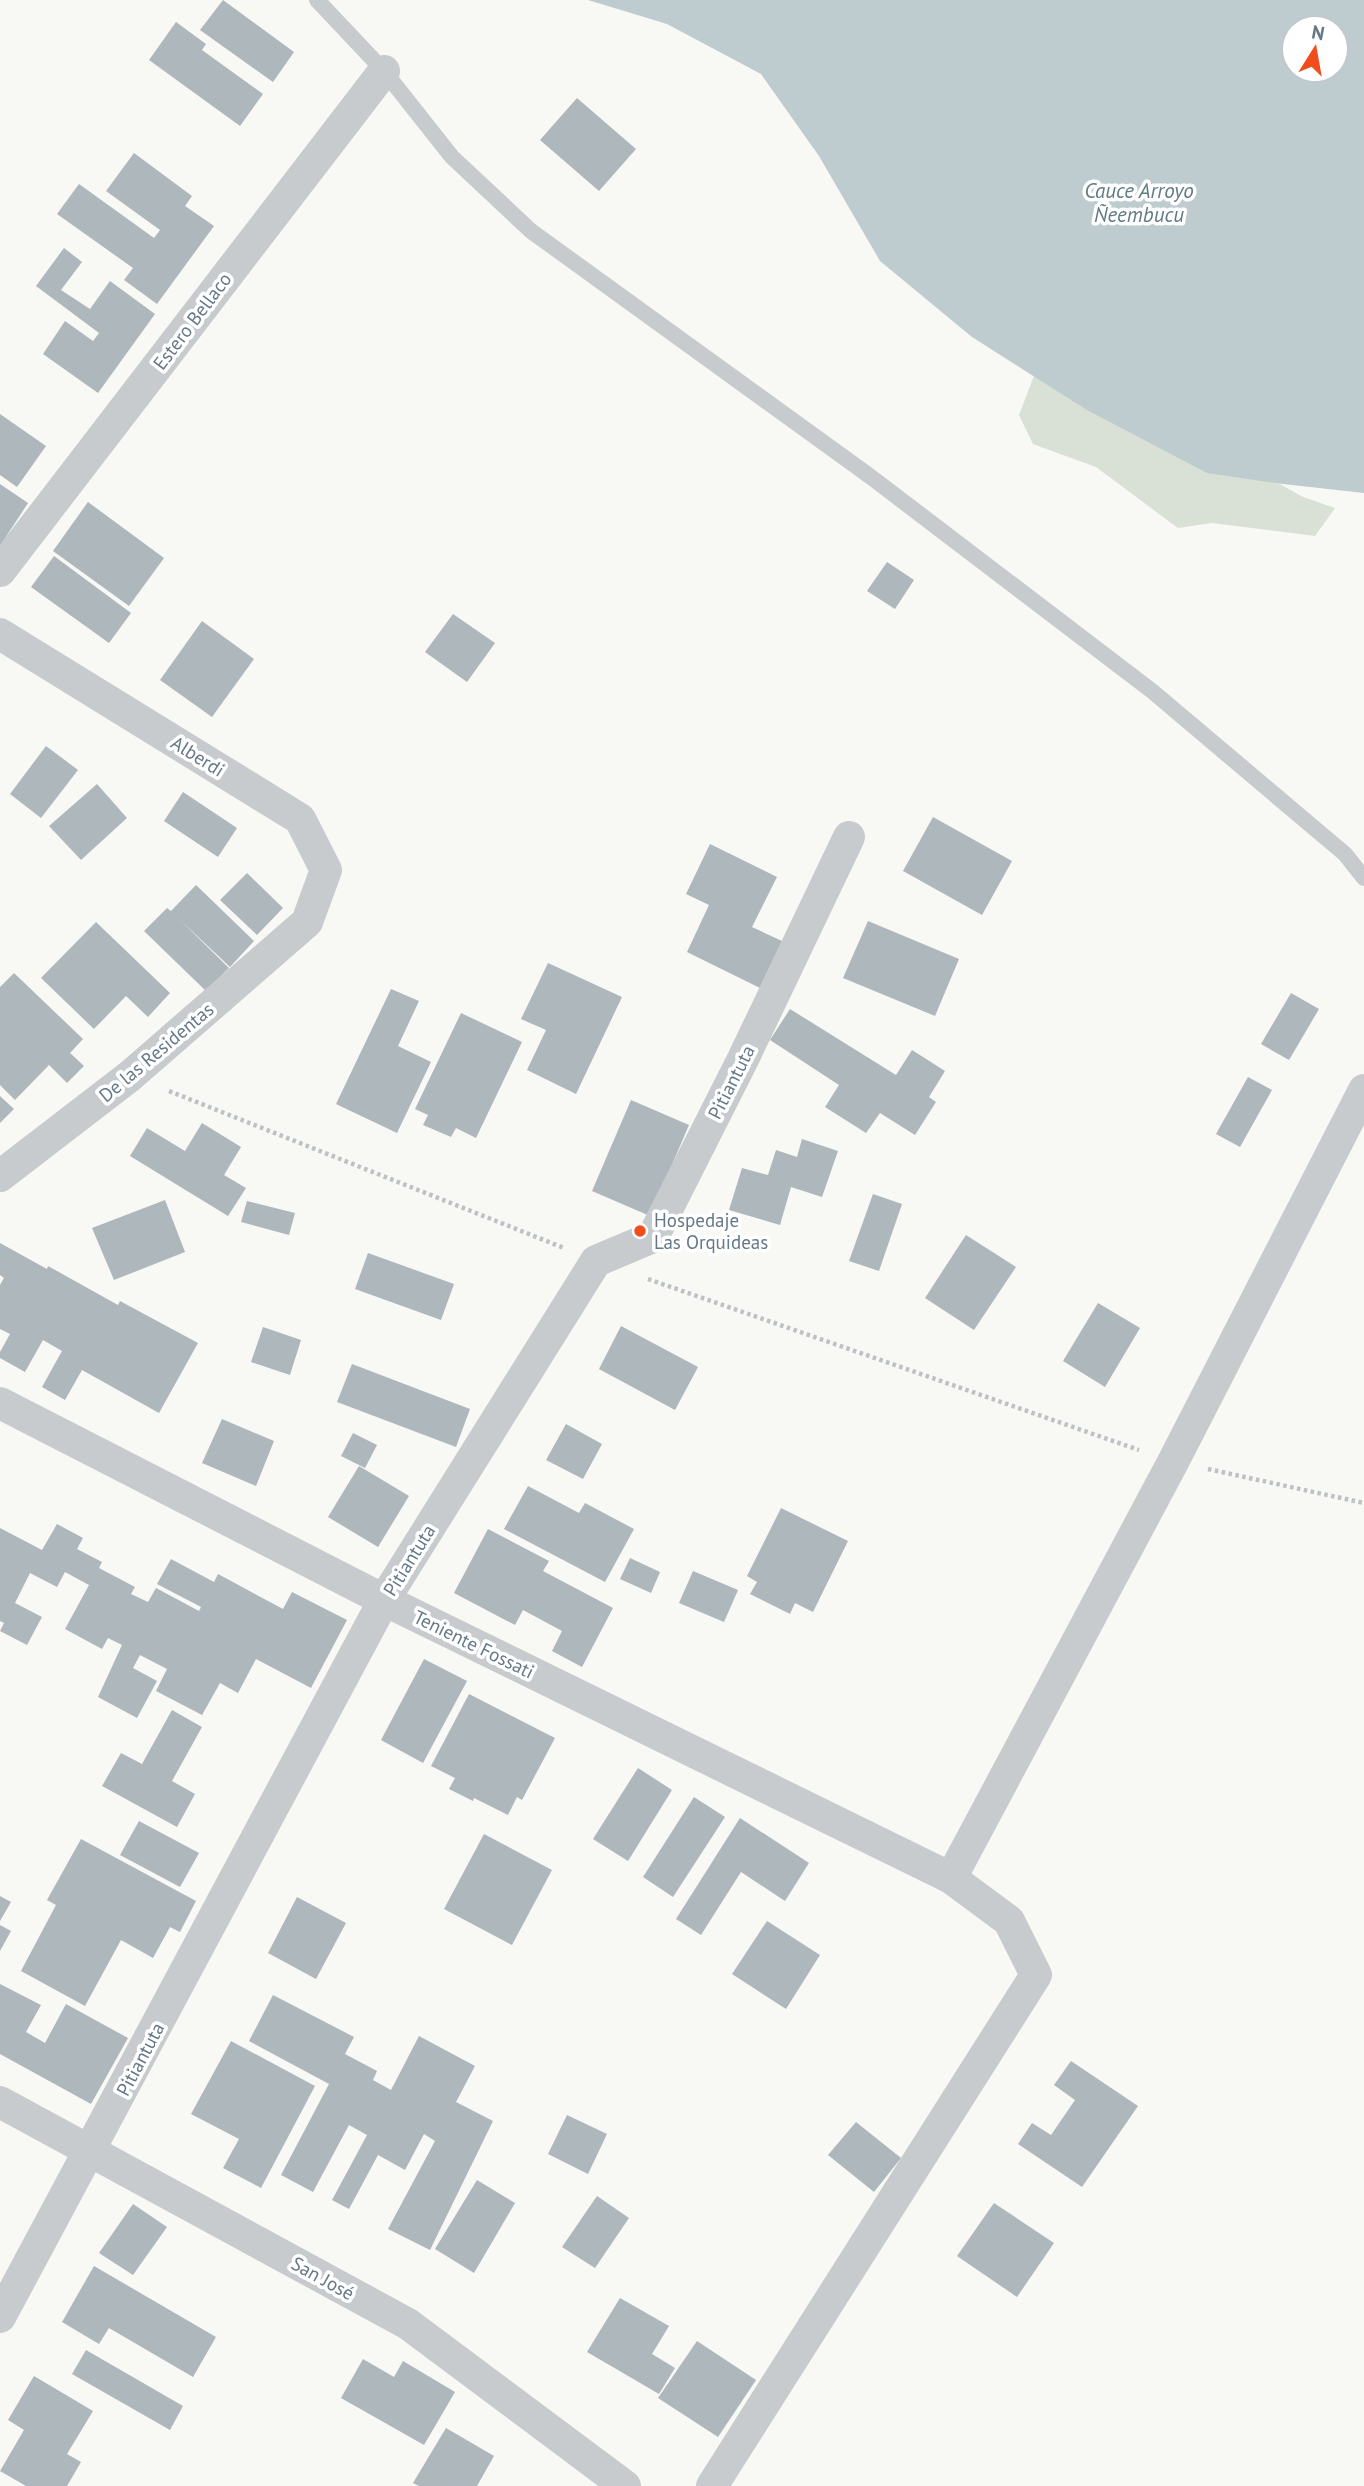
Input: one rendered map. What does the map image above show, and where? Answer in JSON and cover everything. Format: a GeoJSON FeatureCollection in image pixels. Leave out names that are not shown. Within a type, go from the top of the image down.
{"type":"FeatureCollection","features":[{"type":"Feature","properties":{"kind":"street","name":"Estero Bellaco"},"geometry":{"type":"LineString","coordinates":[[0,571],[383,71]]}},
{"type":"Feature","properties":{"kind":"street","name":"Alberdi"},"geometry":{"type":"LineString","coordinates":[[0,634],[300,819],[326,870],[307,922]]}},
{"type":"Feature","properties":{"kind":"street","name":"Pitiantuta"},"geometry":{"type":"LineString","coordinates":[[0,2317],[384,1600],[596,1261],[653,1237],[743,1059],[849,836]]}},
{"type":"Feature","properties":{"kind":"street","name":"De las Residentas"},"geometry":{"type":"LineString","coordinates":[[0,1176],[130,1076],[307,922]]}},
{"type":"Feature","properties":{"kind":"street"},"geometry":{"type":"LineString","coordinates":[[951,1878],[1173,1462],[1364,1090]]}},
{"type":"Feature","properties":{"kind":"street","name":"Teniente Fossati"},"geometry":{"type":"LineString","coordinates":[[0,1403],[384,1600],[951,1878],[1009,1921],[1036,1975],[712,2486]]}},
{"type":"Feature","properties":{"kind":"street","name":"San José"},"geometry":{"type":"LineString","coordinates":[[0,2102],[408,2324],[625,2486]]}},
{"type":"Feature","properties":{"kind":"lane"},"geometry":{"type":"LineString","coordinates":[[317,0],[383,71],[452,158],[531,231],[871,477],[1152,691],[1345,854],[1364,877]]}},
{"type":"Feature","properties":{"kind":"path"},"geometry":{"type":"LineString","coordinates":[[130,1076],[596,1261],[1173,1462],[1364,1503]]}},
{"type":"Feature","properties":{"kind":"shaded area"},"geometry":{"type":"Polygon","coordinates":[[[1043,352],[1303,497],[1335,508],[1315,536],[1212,523],[1178,528],[1096,467],[1033,444],[1019,415],[1043,352]]]}},
{"type":"Feature","properties":{"kind":"water","name":"Cauce Arroyo Ñeembucu"},"geometry":{"type":"Polygon","coordinates":[[[588,0],[1364,0],[1364,493],[1207,473],[1087,410],[972,337],[880,261],[819,156],[761,74],[667,24],[588,0]]]}},
{"type":"Feature","properties":{"kind":"building"},"geometry":{"type":"Polygon","coordinates":[[[223,0],[294,52],[273,82],[200,30],[223,0]]]}},
{"type":"Feature","properties":{"kind":"building"},"geometry":{"type":"Polygon","coordinates":[[[176,22],[206,44],[202,50],[263,94],[240,126],[149,60],[176,22]]]}},
{"type":"Feature","properties":{"kind":"building"},"geometry":{"type":"Polygon","coordinates":[[[577,98],[636,149],[599,191],[540,140],[577,98]]]}},
{"type":"Feature","properties":{"kind":"building"},"geometry":{"type":"Polygon","coordinates":[[[134,153],[192,196],[185,206],[214,226],[157,304],[124,280],[133,268],[57,214],[79,184],[154,238],[160,230],[106,191],[134,153]]]}},
{"type":"Feature","properties":{"kind":"building"},"geometry":{"type":"Polygon","coordinates":[[[64,248],[82,262],[61,290],[90,309],[110,281],[155,314],[98,393],[43,354],[65,321],[93,341],[99,333],[36,286],[64,248]]]}},
{"type":"Feature","properties":{"kind":"building"},"geometry":{"type":"Polygon","coordinates":[[[0,414],[46,446],[17,487],[0,475],[0,414]]]}},
{"type":"Feature","properties":{"kind":"building"},"geometry":{"type":"Polygon","coordinates":[[[0,484],[28,503],[0,546],[0,484]]]}},
{"type":"Feature","properties":{"kind":"building"},"geometry":{"type":"Polygon","coordinates":[[[88,502],[164,558],[129,606],[53,551],[88,502]]]}},
{"type":"Feature","properties":{"kind":"building"},"geometry":{"type":"Polygon","coordinates":[[[54,556],[131,613],[109,643],[31,587],[54,556]]]}},
{"type":"Feature","properties":{"kind":"building"},"geometry":{"type":"Polygon","coordinates":[[[887,562],[914,580],[895,609],[867,591],[887,562]]]}},
{"type":"Feature","properties":{"kind":"building"},"geometry":{"type":"Polygon","coordinates":[[[453,614],[495,643],[467,682],[425,652],[453,614]]]}},
{"type":"Feature","properties":{"kind":"building"},"geometry":{"type":"Polygon","coordinates":[[[202,621],[254,659],[212,717],[160,680],[202,621]]]}},
{"type":"Feature","properties":{"kind":"building"},"geometry":{"type":"Polygon","coordinates":[[[46,746],[78,770],[41,818],[10,794],[46,746]]]}},
{"type":"Feature","properties":{"kind":"building"},"geometry":{"type":"Polygon","coordinates":[[[97,784],[127,818],[81,860],[49,826],[97,784]]]}},
{"type":"Feature","properties":{"kind":"building"},"geometry":{"type":"Polygon","coordinates":[[[183,792],[237,828],[218,857],[164,821],[183,792]]]}},
{"type":"Feature","properties":{"kind":"building"},"geometry":{"type":"Polygon","coordinates":[[[933,817],[1012,861],[982,915],[903,871],[933,817]]]}},
{"type":"Feature","properties":{"kind":"building"},"geometry":{"type":"Polygon","coordinates":[[[710,844],[777,877],[752,927],[782,941],[760,988],[687,952],[709,905],[686,894],[710,844]]]}},
{"type":"Feature","properties":{"kind":"building"},"geometry":{"type":"Polygon","coordinates":[[[247,873],[283,908],[257,935],[220,900],[247,873]]]}},
{"type":"Feature","properties":{"kind":"building"},"geometry":{"type":"Polygon","coordinates":[[[196,885],[254,941],[230,967],[178,918],[229,968],[206,991],[144,931],[167,908],[171,911],[196,885]]]}},
{"type":"Feature","properties":{"kind":"building"},"geometry":{"type":"Polygon","coordinates":[[[868,921],[959,959],[935,1016],[843,978],[868,921]]]}},
{"type":"Feature","properties":{"kind":"building"},"geometry":{"type":"Polygon","coordinates":[[[96,922],[170,993],[148,1017],[126,996],[94,1029],[41,978],[96,922]]]}},
{"type":"Feature","properties":{"kind":"building"},"geometry":{"type":"Polygon","coordinates":[[[548,963],[622,997],[576,1094],[527,1070],[546,1030],[521,1019],[548,963]]]}},
{"type":"Feature","properties":{"kind":"building"},"geometry":{"type":"Polygon","coordinates":[[[14,973],[83,1039],[70,1053],[84,1066],[67,1083],[49,1065],[15,1100],[0,1085],[0,987],[14,973]]]}},
{"type":"Feature","properties":{"kind":"building"},"geometry":{"type":"Polygon","coordinates":[[[391,989],[419,1001],[398,1046],[431,1062],[397,1133],[336,1104],[391,989]]]}},
{"type":"Feature","properties":{"kind":"building"},"geometry":{"type":"Polygon","coordinates":[[[1291,993],[1319,1009],[1289,1060],[1261,1044],[1291,993]]]}},
{"type":"Feature","properties":{"kind":"building"},"geometry":{"type":"Polygon","coordinates":[[[790,1009],[896,1075],[912,1050],[945,1071],[929,1097],[936,1102],[915,1135],[880,1113],[866,1133],[825,1107],[839,1085],[770,1040],[790,1009]]]}},
{"type":"Feature","properties":{"kind":"building"},"geometry":{"type":"Polygon","coordinates":[[[461,1013],[522,1042],[476,1138],[456,1128],[451,1137],[423,1125],[428,1115],[415,1109],[461,1013]]]}},
{"type":"Feature","properties":{"kind":"building"},"geometry":{"type":"Polygon","coordinates":[[[1248,1077],[1272,1090],[1240,1147],[1216,1134],[1248,1077]]]}},
{"type":"Feature","properties":{"kind":"building"},"geometry":{"type":"Polygon","coordinates":[[[0,1096],[14,1109],[0,1123],[0,1096]]]}},
{"type":"Feature","properties":{"kind":"building"},"geometry":{"type":"Polygon","coordinates":[[[631,1100],[689,1125],[650,1216],[592,1191],[631,1100]]]}},
{"type":"Feature","properties":{"kind":"building"},"geometry":{"type":"Polygon","coordinates":[[[202,1123],[241,1147],[224,1175],[246,1188],[228,1216],[130,1156],[147,1128],[185,1151],[202,1123]]]}},
{"type":"Feature","properties":{"kind":"building"},"geometry":{"type":"Polygon","coordinates":[[[802,1139],[838,1151],[822,1197],[791,1187],[780,1225],[729,1210],[742,1168],[768,1175],[776,1150],[797,1157],[802,1139]]]}},
{"type":"Feature","properties":{"kind":"building"},"geometry":{"type":"Polygon","coordinates":[[[873,1194],[902,1204],[879,1271],[849,1261],[873,1194]]]}},
{"type":"Feature","properties":{"kind":"building"},"geometry":{"type":"Polygon","coordinates":[[[165,1200],[185,1252],[114,1280],[92,1228],[165,1200]]]}},
{"type":"Feature","properties":{"kind":"building"},"geometry":{"type":"Polygon","coordinates":[[[247,1201],[295,1213],[289,1235],[241,1222],[247,1201]]]}},
{"type":"Feature","properties":{"kind":"building"},"geometry":{"type":"Polygon","coordinates":[[[966,1235],[1016,1267],[974,1330],[925,1298],[966,1235]]]}},
{"type":"Feature","properties":{"kind":"building"},"geometry":{"type":"Polygon","coordinates":[[[0,1243],[118,1305],[120,1301],[198,1343],[159,1413],[82,1370],[65,1400],[42,1387],[62,1351],[43,1340],[25,1372],[0,1358],[0,1352],[10,1334],[0,1329],[0,1285],[4,1278],[0,1275],[0,1243]]]}},
{"type":"Feature","properties":{"kind":"building"},"geometry":{"type":"Polygon","coordinates":[[[368,1253],[454,1284],[441,1320],[355,1289],[368,1253]]]}},
{"type":"Feature","properties":{"kind":"building"},"geometry":{"type":"Polygon","coordinates":[[[1098,1303],[1140,1328],[1105,1387],[1063,1361],[1098,1303]]]}},
{"type":"Feature","properties":{"kind":"building"},"geometry":{"type":"Polygon","coordinates":[[[621,1326],[698,1367],[675,1410],[599,1369],[621,1326]]]}},
{"type":"Feature","properties":{"kind":"building"},"geometry":{"type":"Polygon","coordinates":[[[263,1327],[301,1340],[290,1375],[251,1362],[263,1327]]]}},
{"type":"Feature","properties":{"kind":"building"},"geometry":{"type":"Polygon","coordinates":[[[352,1364],[470,1409],[456,1447],[337,1402],[352,1364]]]}},
{"type":"Feature","properties":{"kind":"building"},"geometry":{"type":"Polygon","coordinates":[[[222,1419],[274,1441],[256,1486],[202,1463],[222,1419]]]}},
{"type":"Feature","properties":{"kind":"building"},"geometry":{"type":"Polygon","coordinates":[[[566,1424],[602,1444],[583,1479],[546,1460],[566,1424]]]}},
{"type":"Feature","properties":{"kind":"building"},"geometry":{"type":"Polygon","coordinates":[[[353,1433],[377,1445],[365,1468],[341,1456],[353,1433]]]}},
{"type":"Feature","properties":{"kind":"building"},"geometry":{"type":"Polygon","coordinates":[[[359,1466],[409,1496],[378,1547],[328,1517],[359,1466]]]}},
{"type":"Feature","properties":{"kind":"building"},"geometry":{"type":"Polygon","coordinates":[[[528,1486],[579,1513],[585,1503],[634,1529],[605,1582],[504,1529],[528,1486]]]}},
{"type":"Feature","properties":{"kind":"building"},"geometry":{"type":"Polygon","coordinates":[[[781,1508],[848,1541],[813,1612],[795,1603],[790,1614],[750,1594],[757,1582],[747,1576],[781,1508]]]}},
{"type":"Feature","properties":{"kind":"building"},"geometry":{"type":"Polygon","coordinates":[[[57,1524],[83,1538],[77,1549],[102,1562],[99,1568],[135,1587],[131,1594],[148,1602],[156,1588],[199,1611],[201,1607],[157,1584],[171,1559],[214,1582],[218,1574],[283,1609],[292,1592],[347,1620],[311,1688],[256,1659],[238,1693],[220,1683],[202,1715],[156,1691],[167,1669],[140,1655],[133,1668],[157,1681],[137,1718],[98,1697],[122,1645],[108,1638],[102,1649],[65,1629],[89,1585],[65,1572],[57,1587],[30,1573],[15,1603],[42,1617],[27,1645],[0,1631],[4,1623],[0,1621],[0,1528],[42,1550],[57,1524]]]}},
{"type":"Feature","properties":{"kind":"building"},"geometry":{"type":"Polygon","coordinates":[[[488,1529],[549,1561],[543,1571],[613,1608],[582,1667],[552,1651],[562,1631],[523,1610],[515,1625],[454,1593],[488,1529]]]}},
{"type":"Feature","properties":{"kind":"building"},"geometry":{"type":"Polygon","coordinates":[[[630,1558],[660,1572],[651,1593],[620,1579],[630,1558]]]}},
{"type":"Feature","properties":{"kind":"building"},"geometry":{"type":"Polygon","coordinates":[[[693,1571],[738,1590],[724,1622],[679,1603],[693,1571]]]}},
{"type":"Feature","properties":{"kind":"building"},"geometry":{"type":"Polygon","coordinates":[[[424,1659],[467,1681],[423,1763],[381,1740],[424,1659]]]}},
{"type":"Feature","properties":{"kind":"building"},"geometry":{"type":"Polygon","coordinates":[[[469,1694],[555,1738],[522,1800],[517,1797],[508,1815],[449,1789],[455,1778],[431,1766],[469,1694]]]}},
{"type":"Feature","properties":{"kind":"building"},"geometry":{"type":"Polygon","coordinates":[[[172,1710],[202,1727],[172,1781],[195,1794],[177,1827],[102,1786],[121,1753],[142,1764],[172,1710]]]}},
{"type":"Feature","properties":{"kind":"building"},"geometry":{"type":"Polygon","coordinates":[[[638,1768],[672,1790],[628,1861],[593,1839],[638,1768]]]}},
{"type":"Feature","properties":{"kind":"building"},"geometry":{"type":"Polygon","coordinates":[[[694,1797],[725,1817],[673,1897],[643,1877],[694,1797]]]}},
{"type":"Feature","properties":{"kind":"building"},"geometry":{"type":"Polygon","coordinates":[[[740,1818],[809,1863],[785,1901],[741,1872],[701,1935],[676,1919],[740,1818]]]}},
{"type":"Feature","properties":{"kind":"building"},"geometry":{"type":"Polygon","coordinates":[[[139,1821],[199,1853],[180,1887],[120,1855],[139,1821]]]}},
{"type":"Feature","properties":{"kind":"building"},"geometry":{"type":"Polygon","coordinates":[[[484,1834],[552,1870],[512,1945],[444,1909],[484,1834]]]}},
{"type":"Feature","properties":{"kind":"building"},"geometry":{"type":"Polygon","coordinates":[[[81,1839],[196,1901],[180,1932],[170,1927],[153,1958],[121,1940],[85,2006],[21,1971],[56,1905],[47,1900],[81,1839]]]}},
{"type":"Feature","properties":{"kind":"building"},"geometry":{"type":"Polygon","coordinates":[[[0,1896],[11,1902],[0,1921],[0,1896]]]}},
{"type":"Feature","properties":{"kind":"building"},"geometry":{"type":"Polygon","coordinates":[[[297,1897],[346,1923],[316,1979],[268,1953],[297,1897]]]}},
{"type":"Feature","properties":{"kind":"building"},"geometry":{"type":"Polygon","coordinates":[[[767,1921],[820,1955],[786,2009],[732,1974],[767,1921]]]}},
{"type":"Feature","properties":{"kind":"building"},"geometry":{"type":"Polygon","coordinates":[[[0,1925],[11,1931],[0,1951],[0,1925]]]}},
{"type":"Feature","properties":{"kind":"building"},"geometry":{"type":"Polygon","coordinates":[[[0,1984],[41,2005],[26,2032],[45,2043],[66,2004],[128,2038],[91,2104],[0,2054],[0,1984]]]}},
{"type":"Feature","properties":{"kind":"building"},"geometry":{"type":"Polygon","coordinates":[[[273,1995],[354,2037],[345,2054],[377,2071],[373,2080],[391,2090],[419,2036],[475,2066],[456,2102],[493,2121],[430,2250],[388,2229],[435,2141],[424,2134],[405,2170],[378,2155],[349,2209],[332,2200],[367,2135],[349,2125],[313,2192],[281,2175],[329,2084],[249,2041],[273,1995]]]}},
{"type":"Feature","properties":{"kind":"building"},"geometry":{"type":"Polygon","coordinates":[[[231,2041],[315,2086],[261,2188],[223,2168],[239,2139],[191,2114],[231,2041]]]}},
{"type":"Feature","properties":{"kind":"building"},"geometry":{"type":"Polygon","coordinates":[[[1071,2061],[1138,2106],[1082,2187],[1018,2144],[1032,2123],[1051,2135],[1075,2100],[1054,2085],[1071,2061]]]}},
{"type":"Feature","properties":{"kind":"building"},"geometry":{"type":"Polygon","coordinates":[[[567,2115],[607,2134],[588,2174],[548,2154],[567,2115]]]}},
{"type":"Feature","properties":{"kind":"building"},"geometry":{"type":"Polygon","coordinates":[[[856,2122],[901,2158],[874,2192],[828,2155],[856,2122]]]}},
{"type":"Feature","properties":{"kind":"building"},"geometry":{"type":"Polygon","coordinates":[[[477,2180],[515,2203],[474,2273],[435,2249],[477,2180]]]}},
{"type":"Feature","properties":{"kind":"building"},"geometry":{"type":"Polygon","coordinates":[[[597,2196],[629,2218],[595,2268],[562,2247],[597,2196]]]}},
{"type":"Feature","properties":{"kind":"building"},"geometry":{"type":"Polygon","coordinates":[[[994,2203],[1054,2243],[1017,2297],[957,2256],[994,2203]]]}},
{"type":"Feature","properties":{"kind":"building"},"geometry":{"type":"Polygon","coordinates":[[[133,2204],[167,2227],[133,2275],[99,2253],[133,2204]]]}},
{"type":"Feature","properties":{"kind":"building"},"geometry":{"type":"Polygon","coordinates":[[[94,2266],[216,2337],[193,2377],[109,2328],[99,2344],[62,2322],[94,2266]]]}},
{"type":"Feature","properties":{"kind":"building"},"geometry":{"type":"Polygon","coordinates":[[[620,2298],[669,2326],[652,2354],[675,2368],[659,2394],[587,2352],[620,2298]]]}},
{"type":"Feature","properties":{"kind":"building"},"geometry":{"type":"Polygon","coordinates":[[[697,2341],[756,2380],[718,2437],[658,2398],[697,2341]]]}},
{"type":"Feature","properties":{"kind":"building"},"geometry":{"type":"Polygon","coordinates":[[[86,2350],[183,2406],[170,2430],[72,2374],[86,2350]]]}},
{"type":"Feature","properties":{"kind":"building"},"geometry":{"type":"Polygon","coordinates":[[[363,2359],[394,2377],[403,2361],[455,2392],[424,2445],[341,2398],[363,2359]]]}},
{"type":"Feature","properties":{"kind":"building"},"geometry":{"type":"Polygon","coordinates":[[[34,2376],[93,2411],[67,2454],[81,2462],[67,2486],[26,2486],[0,2471],[24,2430],[8,2420],[34,2376]]]}},
{"type":"Feature","properties":{"kind":"building"},"geometry":{"type":"Polygon","coordinates":[[[446,2428],[494,2456],[477,2486],[419,2486],[413,2483],[446,2428]]]}},
{"type":"Feature","properties":{"kind":"place","name":"Hospedaje Las Orquideas"},"geometry":{"type":"Point","coordinates":[640,1231]}}]}
